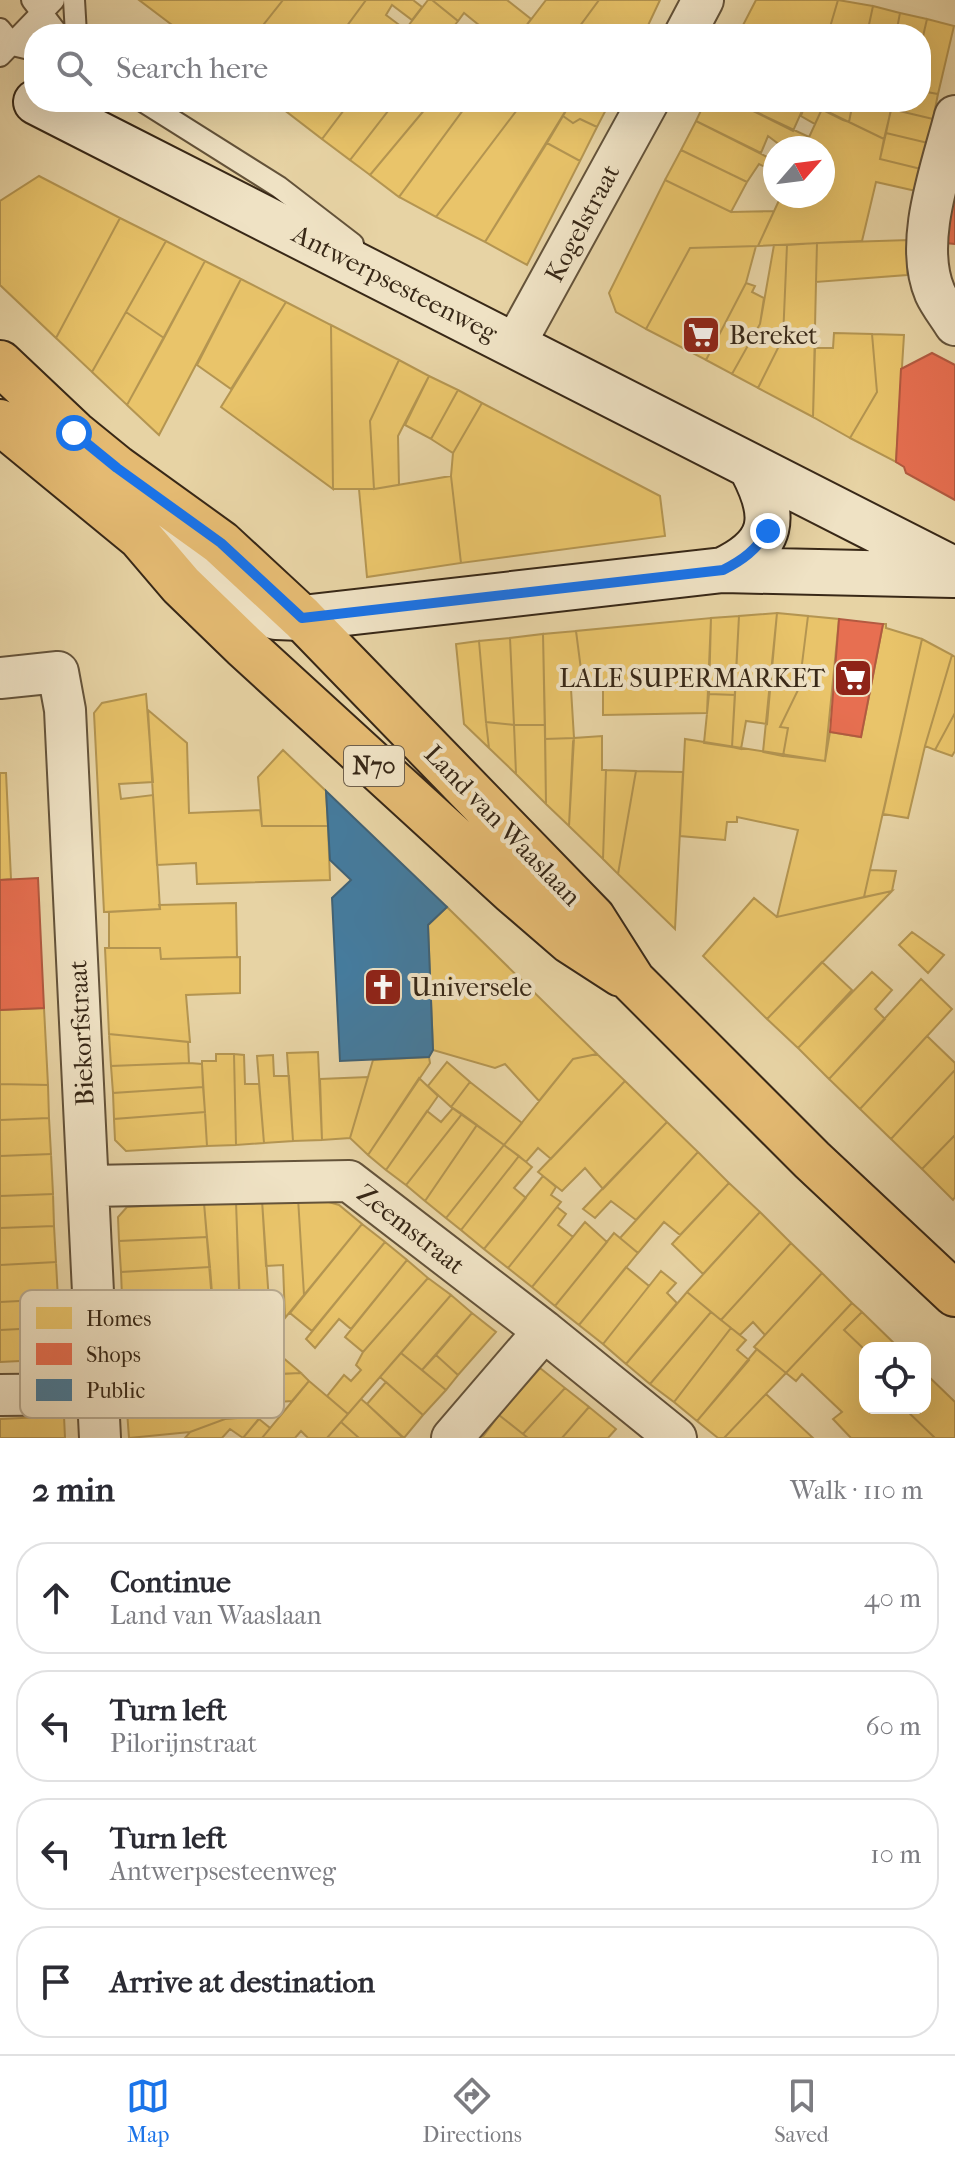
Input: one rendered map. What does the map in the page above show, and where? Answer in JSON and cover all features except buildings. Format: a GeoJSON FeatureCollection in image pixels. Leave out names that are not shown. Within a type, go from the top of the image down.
{"type":"FeatureCollection","features":[{"type":"Feature","properties":{"kind":"main road","name":"Antwerpsesteenweg"},"geometry":{"type":"LineString","coordinates":[[50,112],[515,344],[955,573]]}},
{"type":"Feature","properties":{"kind":"main road","name":"Land van Waaslaan"},"geometry":{"type":"LineString","coordinates":[[0,363],[74,433],[221,543],[302,618],[517,868]]}},
{"type":"Feature","properties":{"kind":"main road","name":"Land van Waaslaan"},"geometry":{"type":"LineString","coordinates":[[0,422],[140,537],[181,585],[244,646],[517,868],[593,918],[633,981],[812,1160],[955,1294]]}},
{"type":"Feature","properties":{"kind":"main road"},"geometry":{"type":"LineString","coordinates":[[723,570],[743,560],[768,531],[769,512],[764,492],[752,469]]}},
{"type":"Feature","properties":{"kind":"main road"},"geometry":{"type":"LineString","coordinates":[[140,537],[193,567],[250,610],[276,617],[302,618],[723,570],[955,573]]}},
{"type":"Feature","properties":{"kind":"street"},"geometry":{"type":"LineString","coordinates":[[690,24],[703,0]]}},
{"type":"Feature","properties":{"kind":"street","name":"Kogelstraat"},"geometry":{"type":"LineString","coordinates":[[515,344],[643,112]]}},
{"type":"Feature","properties":{"kind":"street"},"geometry":{"type":"LineString","coordinates":[[955,116],[934,196],[926,244],[934,291],[955,325]]}},
{"type":"Feature","properties":{"kind":"street","name":"Biekorfstraat"},"geometry":{"type":"LineString","coordinates":[[0,678],[58,672],[65,710],[94,1290]]}},
{"type":"Feature","properties":{"kind":"street","name":"Zeemstraat"},"geometry":{"type":"LineString","coordinates":[[90,1186],[349,1181],[544,1331],[676,1438]]}},
{"type":"Feature","properties":{"kind":"street"},"geometry":{"type":"LineString","coordinates":[[452,1438],[544,1331]]}},
{"type":"Feature","properties":{"kind":"street"},"geometry":{"type":"LineString","coordinates":[[0,1395],[20,1395]]}},
{"type":"Feature","properties":{"kind":"street","name":"Biekorfstraat"},"geometry":{"type":"LineString","coordinates":[[99,1418],[100,1438]]}},
{"type":"Feature","properties":{"kind":"lane"},"geometry":{"type":"LineString","coordinates":[[74,0],[75,24]]}},
{"type":"Feature","properties":{"kind":"lane"},"geometry":{"type":"LineString","coordinates":[[4,43],[43,4],[53,24]]}},
{"type":"Feature","properties":{"kind":"lane"},"geometry":{"type":"LineString","coordinates":[[4,43],[24,48]]}},
{"type":"Feature","properties":{"kind":"lane"},"geometry":{"type":"LineString","coordinates":[[160,112],[279,187],[425,300]]}},
{"type":"Feature","properties":{"kind":"place","name":"Bereket"},"geometry":{"type":"Point","coordinates":[701,335]}},
{"type":"Feature","properties":{"kind":"place","name":"LALE SUPERMARKET"},"geometry":{"type":"Point","coordinates":[853,678]}},
{"type":"Feature","properties":{"kind":"place","name":"Universele"},"geometry":{"type":"Point","coordinates":[383,987]}},
{"type":"Feature","properties":{"kind":"route"},"geometry":{"type":"LineString","coordinates":[[74,433],[221,543],[302,618],[723,570],[743,560],[768,531]]}}]}
